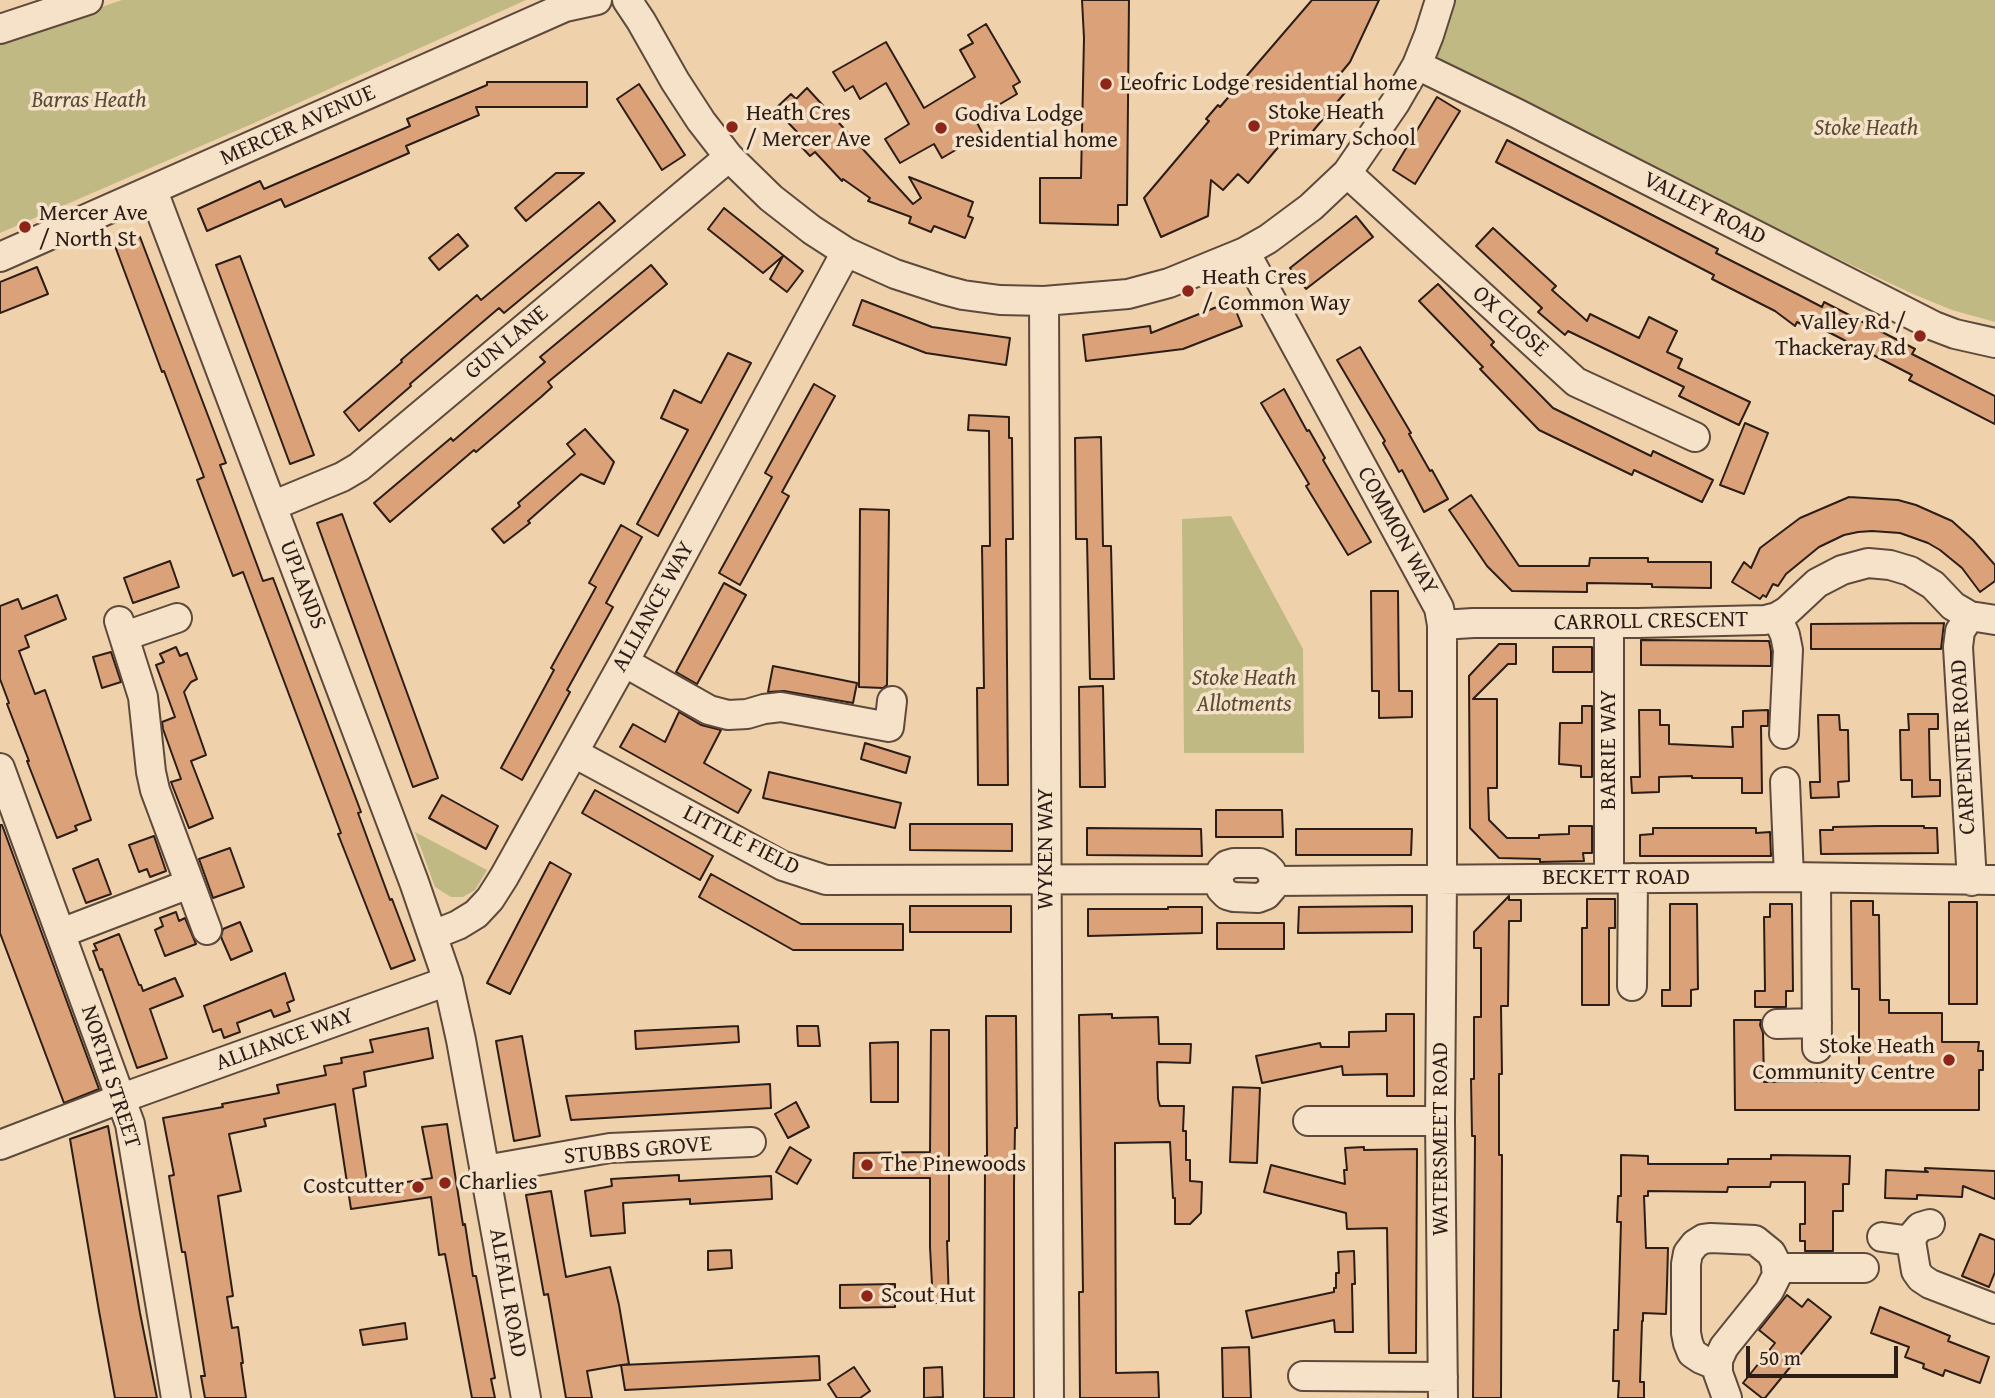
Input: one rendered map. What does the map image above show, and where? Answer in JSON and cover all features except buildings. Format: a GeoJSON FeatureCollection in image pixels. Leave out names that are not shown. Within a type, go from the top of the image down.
{"type":"FeatureCollection","features":[{"type":"Feature","properties":{"kind":"street"},"geometry":{"type":"LineString","coordinates":[[0,29],[60,4],[88,0]]}},
{"type":"Feature","properties":{"kind":"street","name":"MERCER AVENUE"},"geometry":{"type":"LineString","coordinates":[[0,257],[565,7],[597,0]]}},
{"type":"Feature","properties":{"kind":"street"},"geometry":{"type":"LineString","coordinates":[[626,0],[701,121],[729,157],[771,198],[811,230],[846,252],[895,274],[963,295],[1000,300],[1044,301],[1128,294],[1169,283],[1245,252],[1268,239],[1348,173],[1380,127],[1417,65],[1440,0]]}},
{"type":"Feature","properties":{"kind":"street","name":"VALLEY ROAD"},"geometry":{"type":"LineString","coordinates":[[1417,65],[1533,121],[1934,326],[1995,343]]}},
{"type":"Feature","properties":{"kind":"street","name":"GUN LANE"},"geometry":{"type":"LineString","coordinates":[[272,506],[342,477],[359,467],[729,157]]}},
{"type":"Feature","properties":{"kind":"street","name":"OX CLOSE"},"geometry":{"type":"LineString","coordinates":[[1348,173],[1576,382],[1695,437]]}},
{"type":"Feature","properties":{"kind":"street","name":"UPLANDS"},"geometry":{"type":"LineString","coordinates":[[153,191],[448,981]]}},
{"type":"Feature","properties":{"kind":"street","name":"ALLIANCE WAY"},"geometry":{"type":"LineString","coordinates":[[433,935],[467,920],[490,900],[624,662],[846,252]]}},
{"type":"Feature","properties":{"kind":"street","name":"COMMON WAY"},"geometry":{"type":"LineString","coordinates":[[1245,252],[1439,608],[1442,625],[1442,879]]}},
{"type":"Feature","properties":{"kind":"street","name":"WYKEN WAY"},"geometry":{"type":"LineString","coordinates":[[1044,301],[1049,1398]]}},
{"type":"Feature","properties":{"kind":"street","name":"CARROLL CRESCENT"},"geometry":{"type":"LineString","coordinates":[[1442,625],[1753,622],[1777,617],[1798,602],[1817,583],[1842,570],[1868,563],[1890,565],[1910,571],[1933,585],[1953,606],[1983,618]]}},
{"type":"Feature","properties":{"kind":"street"},"geometry":{"type":"LineString","coordinates":[[1777,617],[1788,650],[1784,734]]}},
{"type":"Feature","properties":{"kind":"street"},"geometry":{"type":"LineString","coordinates":[[177,618],[122,629],[143,697],[155,790],[207,930]]}},
{"type":"Feature","properties":{"kind":"street","name":"CARPENTER ROAD"},"geometry":{"type":"LineString","coordinates":[[1983,618],[1961,631],[1958,647],[1983,881]]}},
{"type":"Feature","properties":{"kind":"street","name":"BARRIE WAY"},"geometry":{"type":"LineString","coordinates":[[1609,623],[1621,878],[1632,986]]}},
{"type":"Feature","properties":{"kind":"street"},"geometry":{"type":"LineString","coordinates":[[624,662],[709,710],[728,715],[781,707],[889,727],[892,701]]}},
{"type":"Feature","properties":{"kind":"street","name":"LITTLE FIELD"},"geometry":{"type":"LineString","coordinates":[[574,753],[783,866],[826,880],[1218,880]]}},
{"type":"Feature","properties":{"kind":"street","name":"NORTH STREET"},"geometry":{"type":"LineString","coordinates":[[0,768],[130,1124],[176,1398]]}},
{"type":"Feature","properties":{"kind":"street"},"geometry":{"type":"LineString","coordinates":[[1777,1024],[1817,1036],[1803,877],[1785,782]]}},
{"type":"Feature","properties":{"kind":"street","name":"BECKETT ROAD"},"geometry":{"type":"LineString","coordinates":[[1218,880],[1227,895],[1258,898],[1266,895],[1274,881],[1803,877],[1983,881]]}},
{"type":"Feature","properties":{"kind":"street","name":"WATERSMEET ROAD"},"geometry":{"type":"LineString","coordinates":[[1442,879],[1440,1121],[1443,1387]]}},
{"type":"Feature","properties":{"kind":"street"},"geometry":{"type":"LineString","coordinates":[[61,933],[189,884]]}},
{"type":"Feature","properties":{"kind":"street","name":"ALLIANCE WAY"},"geometry":{"type":"LineString","coordinates":[[0,1145],[122,1098],[448,981]]}},
{"type":"Feature","properties":{"kind":"street","name":"ALFALL ROAD"},"geometry":{"type":"LineString","coordinates":[[448,981],[526,1398]]}},
{"type":"Feature","properties":{"kind":"street"},"geometry":{"type":"LineString","coordinates":[[1308,1121],[1440,1121]]}},
{"type":"Feature","properties":{"kind":"street","name":"STUBBS GROVE"},"geometry":{"type":"LineString","coordinates":[[485,1170],[610,1149],[751,1142]]}},
{"type":"Feature","properties":{"kind":"street"},"geometry":{"type":"LineString","coordinates":[[1882,1237],[1920,1233],[1914,1265],[1921,1278],[1995,1309]]}},
{"type":"Feature","properties":{"kind":"street"},"geometry":{"type":"LineString","coordinates":[[1718,1366],[1692,1353],[1685,1333],[1688,1253],[1703,1239],[1755,1240],[1771,1253],[1777,1275],[1769,1291],[1724,1347],[1718,1360],[1718,1366],[1718,1373],[1727,1398]]}},
{"type":"Feature","properties":{"kind":"street"},"geometry":{"type":"LineString","coordinates":[[1776,1268],[1864,1268]]}},
{"type":"Feature","properties":{"kind":"street"},"geometry":{"type":"LineString","coordinates":[[1303,1376],[1443,1387]]}},
{"type":"Feature","properties":{"kind":"green space","name":"Barras Heath"},"geometry":{"type":"Polygon","coordinates":[[[122,0],[526,0],[254,123],[0,233],[0,42],[122,0]]]}},
{"type":"Feature","properties":{"kind":"green space","name":"Stoke Heath"},"geometry":{"type":"Polygon","coordinates":[[[1451,0],[1995,0],[1995,322],[1952,310],[1913,294],[1536,116],[1429,61],[1451,0]]]}},
{"type":"Feature","properties":{"kind":"green space","name":"Stoke Heath Allotments"},"geometry":{"type":"Polygon","coordinates":[[[1231,516],[1303,649],[1304,753],[1184,753],[1182,519],[1231,516]]]}},
{"type":"Feature","properties":{"kind":"green space"},"geometry":{"type":"Polygon","coordinates":[[[415,832],[487,870],[475,890],[463,897],[451,897],[435,887],[415,832]]]}},
{"type":"Feature","properties":{"kind":"place","name":"Leofric Lodge residential home"},"geometry":{"type":"Point","coordinates":[1106,84]}},
{"type":"Feature","properties":{"kind":"place","name":"Stoke Heath Primary School"},"geometry":{"type":"Point","coordinates":[1254,126]}},
{"type":"Feature","properties":{"kind":"place","name":"Heath Cres / Mercer Ave"},"geometry":{"type":"Point","coordinates":[732,127]}},
{"type":"Feature","properties":{"kind":"place","name":"Godiva Lodge residential home"},"geometry":{"type":"Point","coordinates":[941,128]}},
{"type":"Feature","properties":{"kind":"place","name":"Mercer Ave / North St"},"geometry":{"type":"Point","coordinates":[25,227]}},
{"type":"Feature","properties":{"kind":"place","name":"Heath Cres / Common Way"},"geometry":{"type":"Point","coordinates":[1188,291]}},
{"type":"Feature","properties":{"kind":"place","name":"Valley Rd / Thackeray Rd"},"geometry":{"type":"Point","coordinates":[1920,336]}},
{"type":"Feature","properties":{"kind":"place","name":"Stoke Heath Community Centre"},"geometry":{"type":"Point","coordinates":[1949,1060]}},
{"type":"Feature","properties":{"kind":"place","name":"The Pinewoods"},"geometry":{"type":"Point","coordinates":[867,1165]}},
{"type":"Feature","properties":{"kind":"place","name":"Charlies"},"geometry":{"type":"Point","coordinates":[445,1183]}},
{"type":"Feature","properties":{"kind":"place","name":"Costcutter"},"geometry":{"type":"Point","coordinates":[418,1187]}},
{"type":"Feature","properties":{"kind":"place","name":"Scout Hut"},"geometry":{"type":"Point","coordinates":[867,1296]}}]}
